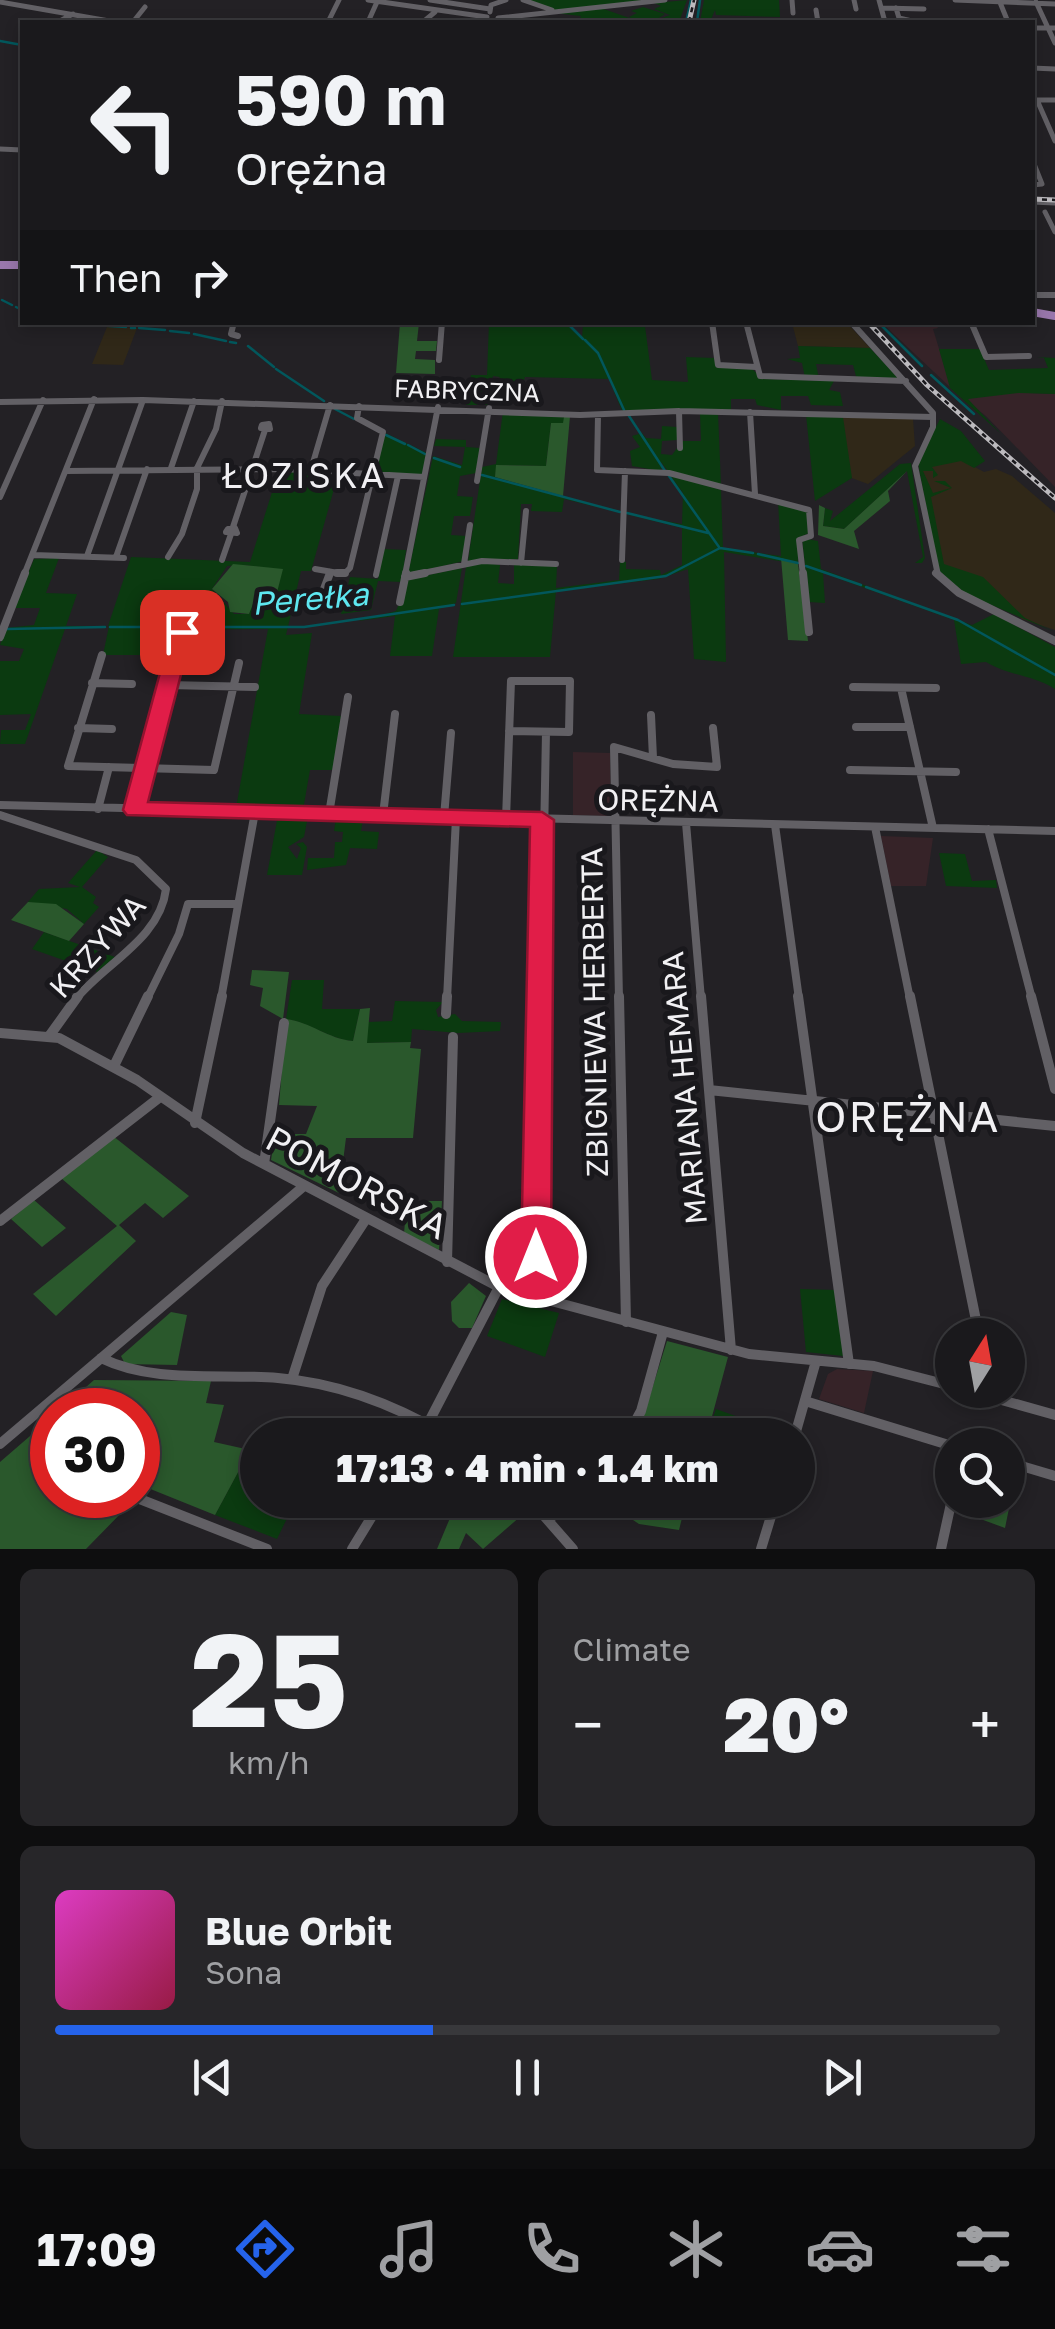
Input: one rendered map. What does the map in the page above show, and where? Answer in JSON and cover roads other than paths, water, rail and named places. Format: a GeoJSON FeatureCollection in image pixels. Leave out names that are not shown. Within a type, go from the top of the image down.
{"type":"FeatureCollection","features":[{"type":"Feature","properties":{"kind":"street"},"geometry":{"type":"LineString","coordinates":[[368,0],[493,18],[664,0]]}},
{"type":"Feature","properties":{"kind":"street"},"geometry":{"type":"LineString","coordinates":[[430,0],[482,9],[493,18]]}},
{"type":"Feature","properties":{"kind":"street"},"geometry":{"type":"LineString","coordinates":[[489,0],[506,0]]}},
{"type":"Feature","properties":{"kind":"street"},"geometry":{"type":"LineString","coordinates":[[523,0],[553,10]]}},
{"type":"Feature","properties":{"kind":"street"},"geometry":{"type":"LineString","coordinates":[[792,0],[793,13]]}},
{"type":"Feature","properties":{"kind":"street"},"geometry":{"type":"LineString","coordinates":[[854,0],[856,9]]}},
{"type":"Feature","properties":{"kind":"street"},"geometry":{"type":"LineString","coordinates":[[880,0],[884,20]]}},
{"type":"Feature","properties":{"kind":"street"},"geometry":{"type":"LineString","coordinates":[[955,0],[1055,4]]}},
{"type":"Feature","properties":{"kind":"street"},"geometry":{"type":"LineString","coordinates":[[3,1],[103,20]]}},
{"type":"Feature","properties":{"kind":"street"},"geometry":{"type":"LineString","coordinates":[[1039,1],[1055,43]]}},
{"type":"Feature","properties":{"kind":"street"},"geometry":{"type":"LineString","coordinates":[[370,19],[377,2]]}},
{"type":"Feature","properties":{"kind":"street"},"geometry":{"type":"LineString","coordinates":[[493,18],[497,3]]}},
{"type":"Feature","properties":{"kind":"street"},"geometry":{"type":"LineString","coordinates":[[135,20],[145,7]]}},
{"type":"Feature","properties":{"kind":"street"},"geometry":{"type":"LineString","coordinates":[[881,8],[924,9]]}},
{"type":"Feature","properties":{"kind":"street"},"geometry":{"type":"LineString","coordinates":[[816,10],[818,20]]}},
{"type":"Feature","properties":{"kind":"street"},"geometry":{"type":"LineString","coordinates":[[896,10],[898,18],[909,20]]}},
{"type":"Feature","properties":{"kind":"street"},"geometry":{"type":"LineString","coordinates":[[425,20],[435,12]]}},
{"type":"Feature","properties":{"kind":"street"},"geometry":{"type":"LineString","coordinates":[[64,20],[74,15]]}},
{"type":"Feature","properties":{"kind":"street"},"geometry":{"type":"LineString","coordinates":[[1055,100],[1035,100],[1055,141]]}},
{"type":"Feature","properties":{"kind":"street"},"geometry":{"type":"LineString","coordinates":[[1035,165],[1042,184],[1035,185]]}},
{"type":"Feature","properties":{"kind":"street"},"geometry":{"type":"LineString","coordinates":[[1045,212],[1055,232]]}},
{"type":"Feature","properties":{"kind":"street"},"geometry":{"type":"LineString","coordinates":[[233,325],[230,334],[238,336]]}},
{"type":"Feature","properties":{"kind":"street"},"geometry":{"type":"LineString","coordinates":[[439,360],[442,325]]}},
{"type":"Feature","properties":{"kind":"street"},"geometry":{"type":"LineString","coordinates":[[712,325],[718,365],[756,368]]}},
{"type":"Feature","properties":{"kind":"street"},"geometry":{"type":"LineString","coordinates":[[747,325],[758,375],[906,381]]}},
{"type":"Feature","properties":{"kind":"street"},"geometry":{"type":"LineString","coordinates":[[854,325],[924,398],[933,416],[915,466],[934,570],[954,590],[1055,640]]}},
{"type":"Feature","properties":{"kind":"street"},"geometry":{"type":"LineString","coordinates":[[972,325],[986,357],[1028,356]]}},
{"type":"Feature","properties":{"kind":"street"},"geometry":{"type":"LineString","coordinates":[[0,637],[94,399]]}},
{"type":"Feature","properties":{"kind":"street","name":"FABRYCZNA"},"geometry":{"type":"LineString","coordinates":[[0,402],[94,399],[598,414],[933,416]]}},
{"type":"Feature","properties":{"kind":"street"},"geometry":{"type":"LineString","coordinates":[[0,496],[44,400]]}},
{"type":"Feature","properties":{"kind":"street"},"geometry":{"type":"LineString","coordinates":[[87,556],[143,400]]}},
{"type":"Feature","properties":{"kind":"street"},"geometry":{"type":"LineString","coordinates":[[171,468],[194,401]]}},
{"type":"Feature","properties":{"kind":"street"},"geometry":{"type":"LineString","coordinates":[[168,557],[182,534],[197,489],[197,468],[216,429],[222,402]]}},
{"type":"Feature","properties":{"kind":"street"},"geometry":{"type":"LineString","coordinates":[[222,560],[274,403]]}},
{"type":"Feature","properties":{"kind":"street"},"geometry":{"type":"LineString","coordinates":[[312,466],[330,405]]}},
{"type":"Feature","properties":{"kind":"street"},"geometry":{"type":"LineString","coordinates":[[315,569],[346,573],[350,568],[383,431],[357,418],[359,406]]}},
{"type":"Feature","properties":{"kind":"street"},"geometry":{"type":"LineString","coordinates":[[400,602],[438,407]]}},
{"type":"Feature","properties":{"kind":"street"},"geometry":{"type":"LineString","coordinates":[[477,482],[488,408]]}},
{"type":"Feature","properties":{"kind":"street"},"geometry":{"type":"LineString","coordinates":[[679,412],[680,448]]}},
{"type":"Feature","properties":{"kind":"street"},"geometry":{"type":"LineString","coordinates":[[750,412],[754,494]]}},
{"type":"Feature","properties":{"kind":"street"},"geometry":{"type":"LineString","coordinates":[[598,414],[596,469],[669,473],[807,508],[811,536],[799,540],[809,632]]}},
{"type":"Feature","properties":{"kind":"street"},"geometry":{"type":"LineString","coordinates":[[66,471],[197,468],[424,477]]}},
{"type":"Feature","properties":{"kind":"street"},"geometry":{"type":"LineString","coordinates":[[33,555],[120,558],[147,469]]}},
{"type":"Feature","properties":{"kind":"street"},"geometry":{"type":"LineString","coordinates":[[622,560],[625,471]]}},
{"type":"Feature","properties":{"kind":"street"},"geometry":{"type":"LineString","coordinates":[[376,576],[398,476]]}},
{"type":"Feature","properties":{"kind":"street"},"geometry":{"type":"LineString","coordinates":[[521,563],[526,511]]}},
{"type":"Feature","properties":{"kind":"street"},"geometry":{"type":"LineString","coordinates":[[464,564],[470,524]]}},
{"type":"Feature","properties":{"kind":"street"},"geometry":{"type":"LineString","coordinates":[[405,577],[464,564],[556,564]]}},
{"type":"Feature","properties":{"kind":"street"},"geometry":{"type":"LineString","coordinates":[[318,605],[330,572]]}},
{"type":"Feature","properties":{"kind":"street"},"geometry":{"type":"LineString","coordinates":[[135,810],[182,632]]}},
{"type":"Feature","properties":{"kind":"street"},"geometry":{"type":"LineString","coordinates":[[102,655],[66,765],[214,770],[240,663]]}},
{"type":"Feature","properties":{"kind":"street"},"geometry":{"type":"LineString","coordinates":[[506,819],[508,731],[512,680],[567,679],[570,728],[564,732],[508,731]]}},
{"type":"Feature","properties":{"kind":"street"},"geometry":{"type":"LineString","coordinates":[[92,683],[132,684]]}},
{"type":"Feature","properties":{"kind":"street"},"geometry":{"type":"LineString","coordinates":[[168,685],[254,687]]}},
{"type":"Feature","properties":{"kind":"street"},"geometry":{"type":"LineString","coordinates":[[853,687],[936,688]]}},
{"type":"Feature","properties":{"kind":"street"},"geometry":{"type":"LineString","coordinates":[[901,688],[933,828]]}},
{"type":"Feature","properties":{"kind":"street"},"geometry":{"type":"LineString","coordinates":[[330,814],[348,697]]}},
{"type":"Feature","properties":{"kind":"street"},"geometry":{"type":"LineString","coordinates":[[383,816],[395,714]]}},
{"type":"Feature","properties":{"kind":"street"},"geometry":{"type":"LineString","coordinates":[[651,715],[653,758],[717,767],[713,728]]}},
{"type":"Feature","properties":{"kind":"street"},"geometry":{"type":"LineString","coordinates":[[856,727],[910,727]]}},
{"type":"Feature","properties":{"kind":"street"},"geometry":{"type":"LineString","coordinates":[[78,728],[112,729]]}},
{"type":"Feature","properties":{"kind":"street"},"geometry":{"type":"LineString","coordinates":[[536,1297],[546,732]]}},
{"type":"Feature","properties":{"kind":"street"},"geometry":{"type":"LineString","coordinates":[[444,818],[451,733]]}},
{"type":"Feature","properties":{"kind":"street","name":"ZBIGNIEWA HERBERTA"},"geometry":{"type":"LineString","coordinates":[[626,1322],[614,747],[653,758]]}},
{"type":"Feature","properties":{"kind":"street"},"geometry":{"type":"LineString","coordinates":[[98,809],[110,767]]}},
{"type":"Feature","properties":{"kind":"street"},"geometry":{"type":"LineString","coordinates":[[850,770],[956,772]]}},
{"type":"Feature","properties":{"kind":"street","name":"ORĘŻNA"},"geometry":{"type":"LineString","coordinates":[[0,805],[1055,831]]}},
{"type":"Feature","properties":{"kind":"street"},"geometry":{"type":"LineString","coordinates":[[194,1123],[202,1104],[255,812]]}},
{"type":"Feature","properties":{"kind":"street","name":"KRZYWA"},"geometry":{"type":"LineString","coordinates":[[0,815],[128,859],[162,881],[165,904],[133,944],[82,992],[50,1035]]}},
{"type":"Feature","properties":{"kind":"street"},"geometry":{"type":"LineString","coordinates":[[446,1014],[456,818]]}},
{"type":"Feature","properties":{"kind":"street","name":"MARIANA HEMARA"},"geometry":{"type":"LineString","coordinates":[[686,822],[731,1350]]}},
{"type":"Feature","properties":{"kind":"street"},"geometry":{"type":"LineString","coordinates":[[775,825],[849,1364]]}},
{"type":"Feature","properties":{"kind":"street"},"geometry":{"type":"LineString","coordinates":[[875,827],[974,1318]]}},
{"type":"Feature","properties":{"kind":"street"},"geometry":{"type":"LineString","coordinates":[[988,829],[1055,1088]]}},
{"type":"Feature","properties":{"kind":"street"},"geometry":{"type":"LineString","coordinates":[[165,904],[238,904]]}},
{"type":"Feature","properties":{"kind":"street"},"geometry":{"type":"LineString","coordinates":[[114,1066],[179,934],[188,904]]}},
{"type":"Feature","properties":{"kind":"street"},"geometry":{"type":"LineString","coordinates":[[264,1164],[284,1023]]}},
{"type":"Feature","properties":{"kind":"street"},"geometry":{"type":"LineString","coordinates":[[0,1033],[50,1035]]}},
{"type":"Feature","properties":{"kind":"street","name":"POMORSKA"},"geometry":{"type":"LineString","coordinates":[[50,1035],[114,1066],[194,1123],[264,1164],[499,1287],[731,1350],[849,1364],[935,1382]]}},
{"type":"Feature","properties":{"kind":"street"},"geometry":{"type":"LineString","coordinates":[[447,1262],[454,1037]]}},
{"type":"Feature","properties":{"kind":"street"},"geometry":{"type":"LineString","coordinates":[[709,1090],[1055,1126]]}},
{"type":"Feature","properties":{"kind":"street"},"geometry":{"type":"LineString","coordinates":[[0,1222],[160,1097]]}},
{"type":"Feature","properties":{"kind":"street"},"geometry":{"type":"LineString","coordinates":[[0,1444],[304,1186]]}},
{"type":"Feature","properties":{"kind":"street"},"geometry":{"type":"LineString","coordinates":[[292,1379],[322,1286],[366,1220]]}},
{"type":"Feature","properties":{"kind":"street"},"geometry":{"type":"LineString","coordinates":[[432,1418],[499,1287]]}},
{"type":"Feature","properties":{"kind":"street"},"geometry":{"type":"LineString","coordinates":[[637,1418],[664,1332]]}},
{"type":"Feature","properties":{"kind":"street"},"geometry":{"type":"LineString","coordinates":[[101,1358],[125,1368],[292,1379],[365,1396],[404,1418]]}},
{"type":"Feature","properties":{"kind":"street"},"geometry":{"type":"LineString","coordinates":[[800,1418],[816,1361]]}},
{"type":"Feature","properties":{"kind":"street"},"geometry":{"type":"LineString","coordinates":[[806,1400],[935,1441]]}},
{"type":"Feature","properties":{"kind":"street"},"geometry":{"type":"LineString","coordinates":[[1025,1405],[1055,1415]]}},
{"type":"Feature","properties":{"kind":"street"},"geometry":{"type":"LineString","coordinates":[[1025,1467],[1055,1476]]}},
{"type":"Feature","properties":{"kind":"street"},"geometry":{"type":"LineString","coordinates":[[160,1507],[266,1549]]}},
{"type":"Feature","properties":{"kind":"street"},"geometry":{"type":"LineString","coordinates":[[352,1549],[371,1518]]}},
{"type":"Feature","properties":{"kind":"street"},"geometry":{"type":"LineString","coordinates":[[550,1518],[548,1520],[573,1549]]}},
{"type":"Feature","properties":{"kind":"street"},"geometry":{"type":"LineString","coordinates":[[761,1549],[770,1518]]}},
{"type":"Feature","properties":{"kind":"street"},"geometry":{"type":"LineString","coordinates":[[941,1549],[948,1518]]}},
{"type":"Feature","properties":{"kind":"waterway"},"geometry":{"type":"LineString","coordinates":[[686,20],[691,0]]}},
{"type":"Feature","properties":{"kind":"waterway"},"geometry":{"type":"LineString","coordinates":[[697,20],[700,0]]}},
{"type":"Feature","properties":{"kind":"waterway"},"geometry":{"type":"LineString","coordinates":[[0,41],[20,45]]}},
{"type":"Feature","properties":{"kind":"waterway"},"geometry":{"type":"LineString","coordinates":[[2,300],[12,305]]}},
{"type":"Feature","properties":{"kind":"waterway"},"geometry":{"type":"LineString","coordinates":[[16,307],[20,309]]}},
{"type":"Feature","properties":{"kind":"waterway"},"geometry":{"type":"LineString","coordinates":[[95,325],[126,327]]}},
{"type":"Feature","properties":{"kind":"waterway"},"geometry":{"type":"LineString","coordinates":[[569,325],[583,339]]}},
{"type":"Feature","properties":{"kind":"waterway"},"geometry":{"type":"LineString","coordinates":[[881,325],[922,366]]}},
{"type":"Feature","properties":{"kind":"waterway"},"geometry":{"type":"LineString","coordinates":[[139,328],[165,330]]}},
{"type":"Feature","properties":{"kind":"waterway"},"geometry":{"type":"LineString","coordinates":[[170,331],[189,333]]}},
{"type":"Feature","properties":{"kind":"waterway"},"geometry":{"type":"LineString","coordinates":[[194,334],[226,341]]}},
{"type":"Feature","properties":{"kind":"waterway"},"geometry":{"type":"LineString","coordinates":[[585,340],[598,353],[624,410]]}},
{"type":"Feature","properties":{"kind":"waterway"},"geometry":{"type":"LineString","coordinates":[[230,342],[236,343]]}},
{"type":"Feature","properties":{"kind":"waterway"},"geometry":{"type":"LineString","coordinates":[[248,346],[274,367]]}},
{"type":"Feature","properties":{"kind":"waterway"},"geometry":{"type":"LineString","coordinates":[[276,369],[324,401]]}},
{"type":"Feature","properties":{"kind":"waterway"},"geometry":{"type":"LineString","coordinates":[[931,375],[974,414]]}},
{"type":"Feature","properties":{"kind":"waterway"},"geometry":{"type":"LineString","coordinates":[[335,409],[354,419]]}},
{"type":"Feature","properties":{"kind":"waterway"},"geometry":{"type":"LineString","coordinates":[[629,416],[665,471]]}},
{"type":"Feature","properties":{"kind":"waterway"},"geometry":{"type":"LineString","coordinates":[[386,435],[405,444]]}},
{"type":"Feature","properties":{"kind":"waterway"},"geometry":{"type":"LineString","coordinates":[[408,445],[425,454]]}},
{"type":"Feature","properties":{"kind":"waterway"},"geometry":{"type":"LineString","coordinates":[[434,458],[460,467]]}},
{"type":"Feature","properties":{"kind":"waterway"},"geometry":{"type":"LineString","coordinates":[[482,475],[620,512]]}},
{"type":"Feature","properties":{"kind":"waterway"},"geometry":{"type":"LineString","coordinates":[[669,476],[719,547]]}},
{"type":"Feature","properties":{"kind":"waterway"},"geometry":{"type":"LineString","coordinates":[[627,513],[708,533]]}},
{"type":"Feature","properties":{"kind":"waterway","name":"Perełka"},"geometry":{"type":"LineString","coordinates":[[462,604],[666,576],[720,548],[753,553]]}},
{"type":"Feature","properties":{"kind":"waterway","name":"Perełka"},"geometry":{"type":"LineString","coordinates":[[758,554],[798,563]]}},
{"type":"Feature","properties":{"kind":"waterway","name":"Perełka"},"geometry":{"type":"LineString","coordinates":[[806,566],[861,585]]}},
{"type":"Feature","properties":{"kind":"waterway","name":"Perełka"},"geometry":{"type":"LineString","coordinates":[[866,587],[958,620],[1055,675]]}},
{"type":"Feature","properties":{"kind":"waterway","name":"Perełka"},"geometry":{"type":"LineString","coordinates":[[110,627],[304,627],[454,605]]}},
{"type":"Feature","properties":{"kind":"waterway","name":"Perełka"},"geometry":{"type":"LineString","coordinates":[[7,629],[105,627]]}},
{"type":"Feature","properties":{"kind":"railway"},"geometry":{"type":"LineString","coordinates":[[689,20],[694,0]]}},
{"type":"Feature","properties":{"kind":"railway"},"geometry":{"type":"LineString","coordinates":[[1035,199],[1055,200]]}},
{"type":"Feature","properties":{"kind":"railway"},"geometry":{"type":"LineString","coordinates":[[871,325],[927,385],[1055,498]]}},
{"type":"Feature","properties":{"kind":"district","name":"ŁOZISKA"},"geometry":{"type":"Point","coordinates":[304,475]}},
{"type":"Feature","properties":{"kind":"district","name":"ORĘŻNA"},"geometry":{"type":"Point","coordinates":[908,1116]}}]}
